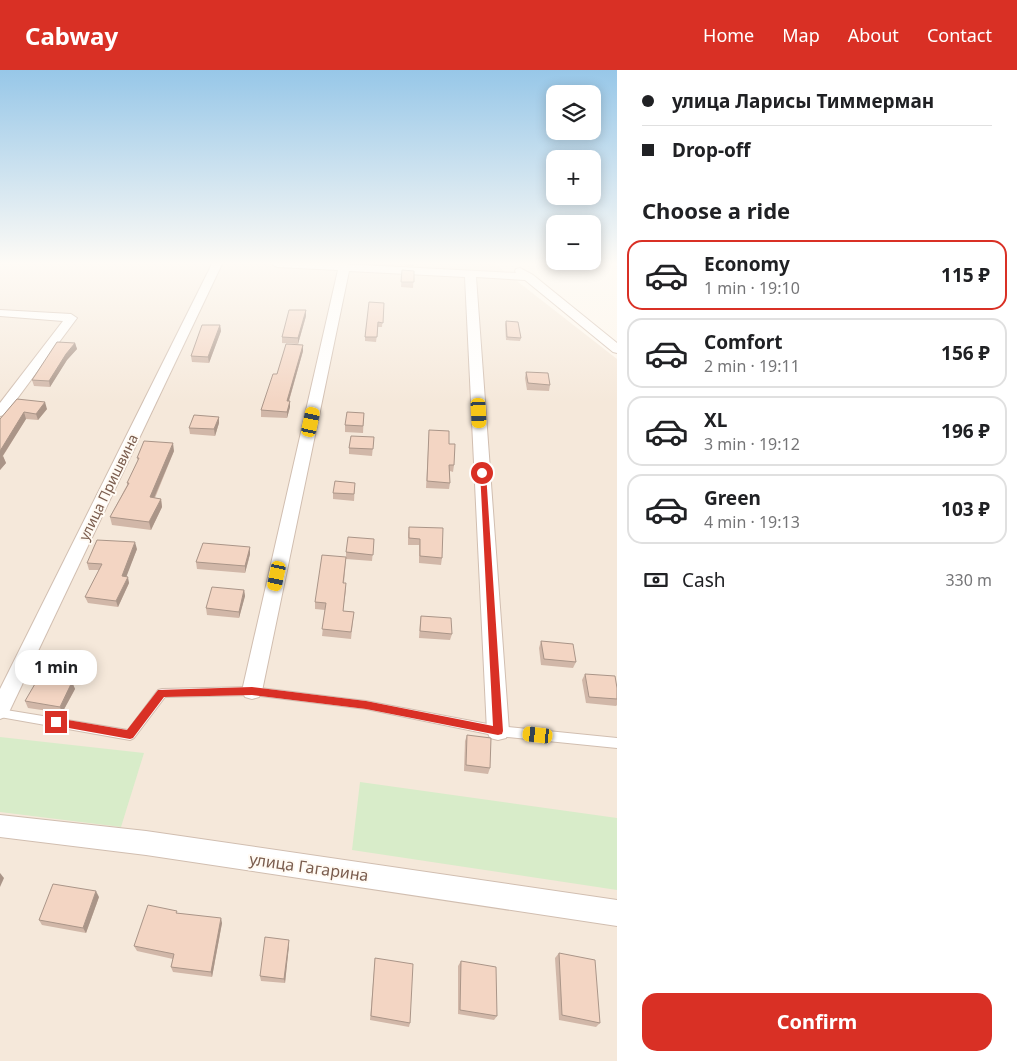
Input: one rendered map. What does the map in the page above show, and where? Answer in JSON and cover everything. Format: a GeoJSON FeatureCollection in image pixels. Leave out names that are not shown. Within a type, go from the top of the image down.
{"type":"FeatureCollection","features":[{"type":"Feature","properties":{"kind":"street","name":"улица Пришвина"},"geometry":{"type":"LineString","coordinates":[[0,712],[195,310]]}},
{"type":"Feature","properties":{"kind":"street"},"geometry":{"type":"LineString","coordinates":[[252,691],[335,310]]}},
{"type":"Feature","properties":{"kind":"street"},"geometry":{"type":"LineString","coordinates":[[472,310],[498,731]]}},
{"type":"Feature","properties":{"kind":"street"},"geometry":{"type":"LineString","coordinates":[[569,310],[617,349]]}},
{"type":"Feature","properties":{"kind":"street"},"geometry":{"type":"LineString","coordinates":[[0,313],[71,318],[5,400],[0,412]]}},
{"type":"Feature","properties":{"kind":"street","name":"улица Гагарина"},"geometry":{"type":"LineString","coordinates":[[0,826],[146,843],[617,913]]}},
{"type":"Feature","properties":{"kind":"lane"},"geometry":{"type":"LineString","coordinates":[[0,712],[130,735],[162,693],[252,691],[366,705],[498,731],[617,744]]}},
{"type":"Feature","properties":{"kind":"shaded area"},"geometry":{"type":"Polygon","coordinates":[[[0,310],[554,310],[617,359],[617,1061],[0,1061],[0,310]]]}},
{"type":"Feature","properties":{"kind":"green space"},"geometry":{"type":"Polygon","coordinates":[[[0,737],[144,753],[121,827],[0,812],[0,737]]]}},
{"type":"Feature","properties":{"kind":"green space"},"geometry":{"type":"Polygon","coordinates":[[[360,782],[617,818],[617,890],[352,850],[360,782]]]}},
{"type":"Feature","properties":{"kind":"building"},"geometry":{"type":"Polygon","coordinates":[[[289,310],[306,310],[298,338],[282,337],[289,310]]]}},
{"type":"Feature","properties":{"kind":"building"},"geometry":{"type":"Polygon","coordinates":[[[368,310],[384,310],[383,323],[378,322],[377,337],[365,337],[368,310]]]}},
{"type":"Feature","properties":{"kind":"building"},"geometry":{"type":"Polygon","coordinates":[[[506,321],[518,322],[521,338],[507,337],[506,321]]]}},
{"type":"Feature","properties":{"kind":"building"},"geometry":{"type":"Polygon","coordinates":[[[202,325],[220,325],[208,357],[191,356],[202,325]]]}},
{"type":"Feature","properties":{"kind":"building"},"geometry":{"type":"Polygon","coordinates":[[[57,342],[75,343],[49,381],[32,380],[57,342]]]}},
{"type":"Feature","properties":{"kind":"building"},"geometry":{"type":"Polygon","coordinates":[[[286,344],[303,345],[287,401],[290,401],[287,412],[261,410],[273,374],[277,374],[286,344]]]}},
{"type":"Feature","properties":{"kind":"building"},"geometry":{"type":"Polygon","coordinates":[[[526,372],[548,373],[550,385],[528,383],[526,372]]]}},
{"type":"Feature","properties":{"kind":"building"},"geometry":{"type":"Polygon","coordinates":[[[17,399],[45,402],[36,414],[24,412],[0,451],[0,419],[17,399]]]}},
{"type":"Feature","properties":{"kind":"building"},"geometry":{"type":"Polygon","coordinates":[[[347,412],[364,413],[363,426],[345,425],[347,412]]]}},
{"type":"Feature","properties":{"kind":"building"},"geometry":{"type":"Polygon","coordinates":[[[194,415],[219,417],[214,429],[189,428],[194,415]]]}},
{"type":"Feature","properties":{"kind":"building"},"geometry":{"type":"Polygon","coordinates":[[[429,430],[449,431],[449,444],[455,444],[454,465],[449,465],[450,483],[427,481],[429,430]]]}},
{"type":"Feature","properties":{"kind":"building"},"geometry":{"type":"Polygon","coordinates":[[[351,436],[374,437],[373,449],[349,448],[351,436]]]}},
{"type":"Feature","properties":{"kind":"building"},"geometry":{"type":"Polygon","coordinates":[[[144,441],[173,443],[150,497],[161,499],[149,522],[110,517],[129,483],[127,483],[139,458],[137,458],[144,441]]]}},
{"type":"Feature","properties":{"kind":"building"},"geometry":{"type":"Polygon","coordinates":[[[335,481],[355,483],[354,494],[333,493],[335,481]]]}},
{"type":"Feature","properties":{"kind":"building"},"geometry":{"type":"Polygon","coordinates":[[[409,527],[443,528],[442,558],[420,556],[420,539],[409,538],[409,527]]]}},
{"type":"Feature","properties":{"kind":"building"},"geometry":{"type":"Polygon","coordinates":[[[348,537],[374,539],[373,555],[346,552],[348,537]]]}},
{"type":"Feature","properties":{"kind":"building"},"geometry":{"type":"Polygon","coordinates":[[[97,540],[135,542],[122,576],[128,577],[116,601],[85,597],[102,564],[87,563],[97,540]]]}},
{"type":"Feature","properties":{"kind":"building"},"geometry":{"type":"Polygon","coordinates":[[[203,543],[250,547],[245,566],[196,562],[203,543]]]}},
{"type":"Feature","properties":{"kind":"building"},"geometry":{"type":"Polygon","coordinates":[[[322,555],[346,557],[343,583],[346,583],[343,611],[354,612],[351,632],[322,629],[326,603],[315,602],[322,555]]]}},
{"type":"Feature","properties":{"kind":"building"},"geometry":{"type":"Polygon","coordinates":[[[212,587],[244,590],[239,612],[206,608],[212,587]]]}},
{"type":"Feature","properties":{"kind":"building"},"geometry":{"type":"Polygon","coordinates":[[[421,616],[451,618],[452,634],[420,631],[421,616]]]}},
{"type":"Feature","properties":{"kind":"building"},"geometry":{"type":"Polygon","coordinates":[[[541,641],[573,644],[576,662],[544,659],[541,641]]]}},
{"type":"Feature","properties":{"kind":"building"},"geometry":{"type":"Polygon","coordinates":[[[585,674],[615,676],[617,699],[589,697],[585,674]]]}},
{"type":"Feature","properties":{"kind":"building"},"geometry":{"type":"Polygon","coordinates":[[[39,677],[72,682],[60,707],[25,701],[39,677]]]}},
{"type":"Feature","properties":{"kind":"building"},"geometry":{"type":"Polygon","coordinates":[[[467,735],[491,738],[490,768],[466,765],[467,735]]]}},
{"type":"Feature","properties":{"kind":"building"},"geometry":{"type":"Polygon","coordinates":[[[53,884],[96,891],[83,928],[39,920],[53,884]]]}},
{"type":"Feature","properties":{"kind":"building"},"geometry":{"type":"Polygon","coordinates":[[[148,905],[177,911],[176,913],[221,918],[211,972],[171,967],[174,954],[134,946],[148,905]]]}},
{"type":"Feature","properties":{"kind":"building"},"geometry":{"type":"Polygon","coordinates":[[[265,937],[289,940],[284,979],[260,976],[265,937]]]}},
{"type":"Feature","properties":{"kind":"building"},"geometry":{"type":"Polygon","coordinates":[[[559,953],[595,960],[600,1023],[562,1015],[559,953]]]}},
{"type":"Feature","properties":{"kind":"building"},"geometry":{"type":"Polygon","coordinates":[[[375,958],[413,964],[410,1023],[371,1016],[375,958]]]}},
{"type":"Feature","properties":{"kind":"building"},"geometry":{"type":"Polygon","coordinates":[[[461,961],[496,967],[497,1016],[460,1010],[461,961]]]}},
{"type":"Feature","properties":{"kind":"route"},"geometry":{"type":"LineString","coordinates":[[56,722],[130,735],[162,693],[252,691],[366,705],[498,731],[482,473]]}}]}
